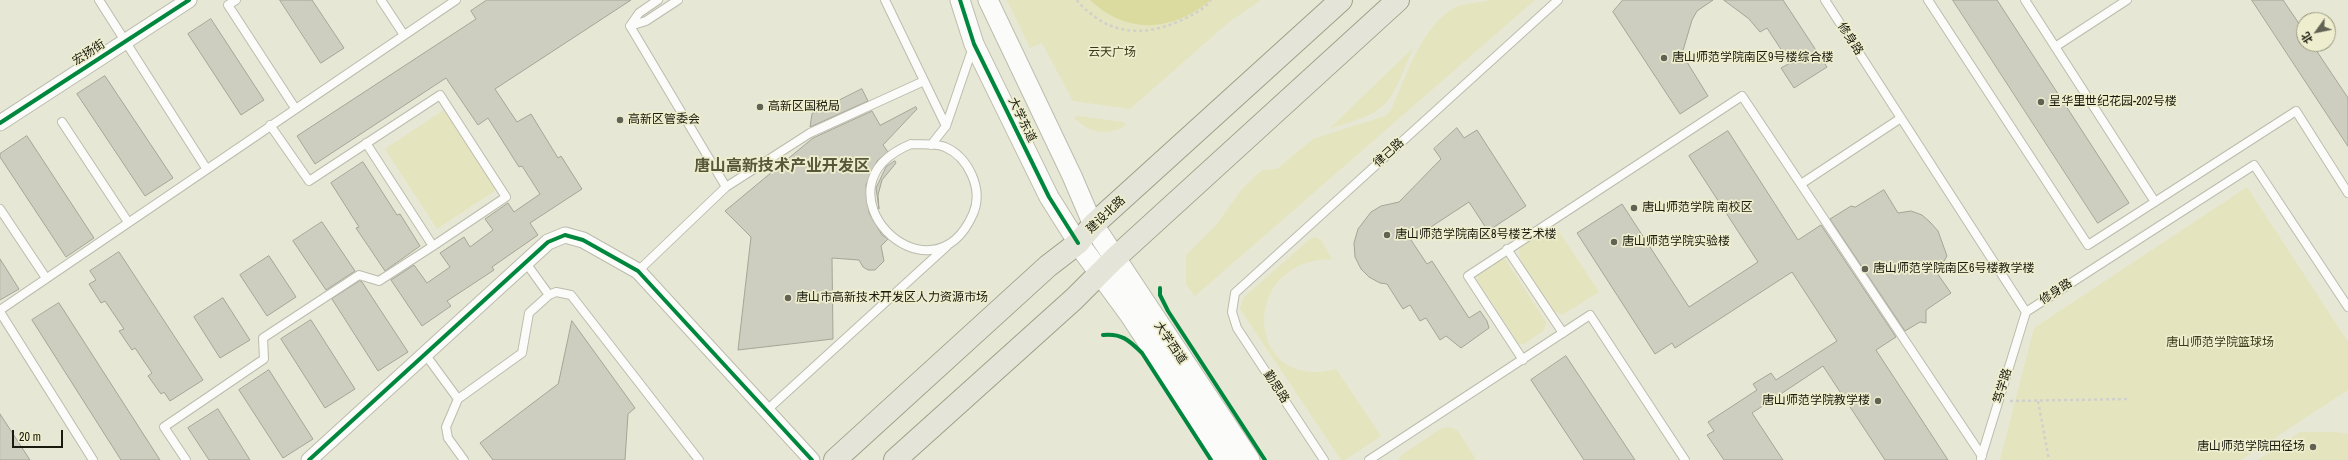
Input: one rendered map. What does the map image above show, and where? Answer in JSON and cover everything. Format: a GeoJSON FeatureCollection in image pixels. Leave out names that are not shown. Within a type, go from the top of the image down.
{"type":"FeatureCollection","features":[{"type":"Feature","properties":{"kind":"main road","name":"建设北路"},"geometry":{"type":"LineString","coordinates":[[834,460],[1048,266],[1078,242],[1093,225],[1341,0]]}},
{"type":"Feature","properties":{"kind":"main road"},"geometry":{"type":"LineString","coordinates":[[895,460],[1398,0]]}},
{"type":"Feature","properties":{"kind":"main road","name":"大学西道"},"geometry":{"type":"LineString","coordinates":[[1093,225],[1107,266],[1130,314],[1226,460]]}},
{"type":"Feature","properties":{"kind":"main road","name":"大学西道"},"geometry":{"type":"LineString","coordinates":[[1078,242],[1107,266],[1249,460]]}},
{"type":"Feature","properties":{"kind":"street","name":"宏扬街"},"geometry":{"type":"LineString","coordinates":[[0,123],[189,0]]}},
{"type":"Feature","properties":{"kind":"street","name":"大学东道"},"geometry":{"type":"LineString","coordinates":[[960,0],[974,44],[1049,197],[1078,242]]}},
{"type":"Feature","properties":{"kind":"street","name":"大学东道"},"geometry":{"type":"LineString","coordinates":[[988,0],[1072,176],[1093,225]]}},
{"type":"Feature","properties":{"kind":"street"},"geometry":{"type":"LineString","coordinates":[[308,460],[548,242],[565,235],[583,240],[638,271],[812,460]]}},
{"type":"Feature","properties":{"kind":"lane"},"geometry":{"type":"LineString","coordinates":[[99,0],[206,168]]}},
{"type":"Feature","properties":{"kind":"lane"},"geometry":{"type":"LineString","coordinates":[[236,0],[228,5],[295,108]]}},
{"type":"Feature","properties":{"kind":"lane"},"geometry":{"type":"LineString","coordinates":[[381,0],[404,35]]}},
{"type":"Feature","properties":{"kind":"lane"},"geometry":{"type":"LineString","coordinates":[[93,460],[0,311],[206,168],[456,0]]}},
{"type":"Feature","properties":{"kind":"lane"},"geometry":{"type":"LineString","coordinates":[[630,26],[638,13],[658,0]]}},
{"type":"Feature","properties":{"kind":"lane"},"geometry":{"type":"LineString","coordinates":[[630,26],[646,21],[678,0]]}},
{"type":"Feature","properties":{"kind":"lane"},"geometry":{"type":"LineString","coordinates":[[885,0],[946,126]]}},
{"type":"Feature","properties":{"kind":"lane","name":"律己路"},"geometry":{"type":"LineString","coordinates":[[1232,312],[1234,293],[1558,0]]}},
{"type":"Feature","properties":{"kind":"lane","name":"修身路"},"geometry":{"type":"LineString","coordinates":[[1825,0],[2026,312],[2254,165],[2348,307]]}},
{"type":"Feature","properties":{"kind":"lane"},"geometry":{"type":"LineString","coordinates":[[1928,0],[2088,245],[2296,111],[2348,193]]}},
{"type":"Feature","properties":{"kind":"lane"},"geometry":{"type":"LineString","coordinates":[[2025,0],[2155,202]]}},
{"type":"Feature","properties":{"kind":"lane"},"geometry":{"type":"LineString","coordinates":[[2055,47],[2127,0]]}},
{"type":"Feature","properties":{"kind":"lane"},"geometry":{"type":"LineString","coordinates":[[630,26],[726,187]]}},
{"type":"Feature","properties":{"kind":"lane"},"geometry":{"type":"LineString","coordinates":[[932,145],[946,126],[974,44]]}},
{"type":"Feature","properties":{"kind":"lane"},"geometry":{"type":"LineString","coordinates":[[638,271],[726,187],[810,133],[924,81]]}},
{"type":"Feature","properties":{"kind":"lane"},"geometry":{"type":"LineString","coordinates":[[186,460],[164,427],[264,359],[263,338],[359,276],[378,281],[506,197],[440,95],[308,181],[270,125]]}},
{"type":"Feature","properties":{"kind":"lane"},"geometry":{"type":"LineString","coordinates":[[1522,360],[1468,276],[1507,248],[1742,96],[1981,458]]}},
{"type":"Feature","properties":{"kind":"lane"},"geometry":{"type":"LineString","coordinates":[[1801,184],[1901,118]]}},
{"type":"Feature","properties":{"kind":"lane"},"geometry":{"type":"LineString","coordinates":[[62,122],[128,222]]}},
{"type":"Feature","properties":{"kind":"lane"},"geometry":{"type":"LineString","coordinates":[[366,143],[433,246]]}},
{"type":"Feature","properties":{"kind":"lane"},"geometry":{"type":"LineString","coordinates":[[767,410],[947,246],[968,225],[974,211],[976,196],[974,180],[967,166],[957,155],[944,147],[932,145],[911,144],[895,151],[879,168],[873,179],[870,196],[874,214],[880,224],[896,241],[912,248],[929,250],[947,246]]}},
{"type":"Feature","properties":{"kind":"lane"},"geometry":{"type":"LineString","coordinates":[[0,209],[46,278]]}},
{"type":"Feature","properties":{"kind":"lane"},"geometry":{"type":"LineString","coordinates":[[1507,248],[1563,333]]}},
{"type":"Feature","properties":{"kind":"lane"},"geometry":{"type":"LineString","coordinates":[[526,263],[549,295]]}},
{"type":"Feature","properties":{"kind":"lane"},"geometry":{"type":"LineString","coordinates":[[464,460],[448,438],[446,427],[458,399],[522,353],[530,313],[549,295],[556,292],[571,295],[699,460]]}},
{"type":"Feature","properties":{"kind":"lane","name":"勤思路"},"geometry":{"type":"LineString","coordinates":[[1232,312],[1237,328],[1324,460]]}},
{"type":"Feature","properties":{"kind":"lane","name":"笃学路"},"geometry":{"type":"LineString","coordinates":[[1981,458],[2026,312]]}},
{"type":"Feature","properties":{"kind":"lane"},"geometry":{"type":"LineString","coordinates":[[1369,460],[1590,315],[1685,460]]}},
{"type":"Feature","properties":{"kind":"lane"},"geometry":{"type":"LineString","coordinates":[[425,354],[458,399]]}},
{"type":"Feature","properties":{"kind":"path"},"geometry":{"type":"LineString","coordinates":[[1077,0],[1095,17],[1110,26],[1128,31],[1147,32],[1169,26],[1192,14],[1211,0]]}},
{"type":"Feature","properties":{"kind":"path"},"geometry":{"type":"LineString","coordinates":[[1998,402],[2128,399]]}},
{"type":"Feature","properties":{"kind":"path"},"geometry":{"type":"LineString","coordinates":[[2038,401],[2049,460]]}},
{"type":"Feature","properties":{"kind":"green space","name":"云天广场"},"geometry":{"type":"Polygon","coordinates":[[[1007,0],[1261,0],[1229,22],[1130,109],[1073,101],[1042,43],[1030,48],[1007,0]]]}},
{"type":"Feature","properties":{"kind":"green space"},"geometry":{"type":"Polygon","coordinates":[[[1490,0],[1535,0],[1195,296],[1186,285],[1186,255],[1216,225],[1241,190],[1262,170],[1277,169],[1313,139],[1385,116],[1390,112],[1415,55],[1432,28],[1442,17],[1454,8],[1490,0]]]}},
{"type":"Feature","properties":{"kind":"green space"},"geometry":{"type":"Polygon","coordinates":[[[1413,48],[1399,82],[1386,103],[1378,110],[1366,116],[1330,128],[1413,48]]]}},
{"type":"Feature","properties":{"kind":"green space"},"geometry":{"type":"Polygon","coordinates":[[[444,110],[496,190],[437,229],[385,149],[444,110]]]}},
{"type":"Feature","properties":{"kind":"green space"},"geometry":{"type":"Polygon","coordinates":[[[1078,116],[1123,122],[1127,125],[1113,131],[1099,132],[1087,127],[1074,118],[1078,116]]]}},
{"type":"Feature","properties":{"kind":"green space","name":"唐山师范学院篮球场"},"geometry":{"type":"Polygon","coordinates":[[[2247,187],[2348,342],[2348,390],[2241,460],[2000,460],[2034,328],[2247,187]]]}},
{"type":"Feature","properties":{"kind":"green space"},"geometry":{"type":"Polygon","coordinates":[[[1554,224],[1599,292],[1562,315],[1554,311],[1520,259],[1519,248],[1554,224]]]}},
{"type":"Feature","properties":{"kind":"green space"},"geometry":{"type":"Polygon","coordinates":[[[1315,237],[1321,240],[1332,259],[1301,265],[1279,280],[1267,301],[1264,324],[1270,345],[1284,362],[1306,371],[1336,369],[1381,436],[1345,460],[1341,460],[1240,309],[1243,298],[1310,239],[1315,237]]]}},
{"type":"Feature","properties":{"kind":"green space"},"geometry":{"type":"Polygon","coordinates":[[[1505,259],[1546,322],[1544,330],[1524,344],[1519,344],[1477,280],[1478,275],[1500,260],[1505,259]]]}},
{"type":"Feature","properties":{"kind":"green space"},"geometry":{"type":"Polygon","coordinates":[[[1450,427],[1458,431],[1476,460],[1398,460],[1403,454],[1442,428],[1450,427]]]}},
{"type":"Feature","properties":{"kind":"green space","name":"唐山师范学院田径场"},"geometry":{"type":"Polygon","coordinates":[[[2300,432],[2334,432],[2348,434],[2348,460],[2258,460],[2300,432]]]}},
{"type":"Feature","properties":{"kind":"shaded area"},"geometry":{"type":"Polygon","coordinates":[[[1090,0],[1211,0],[1196,11],[1181,18],[1165,23],[1150,25],[1134,24],[1119,19],[1104,11],[1090,0]]]}},
{"type":"Feature","properties":{"kind":"building"},"geometry":{"type":"Polygon","coordinates":[[[280,0],[312,0],[344,48],[321,63],[280,0]]]}},
{"type":"Feature","properties":{"kind":"building"},"geometry":{"type":"Polygon","coordinates":[[[487,0],[631,0],[495,89],[517,122],[531,114],[558,158],[561,156],[582,189],[530,223],[538,235],[492,267],[494,270],[447,301],[451,306],[422,326],[391,280],[414,265],[427,283],[450,267],[440,253],[464,237],[470,247],[493,230],[485,219],[508,203],[514,212],[540,194],[522,166],[519,167],[488,118],[478,125],[446,78],[315,164],[297,136],[476,19],[471,11],[487,0]]]}},
{"type":"Feature","properties":{"kind":"building","name":"唐山师范学院南区9号楼综合楼"},"geometry":{"type":"Polygon","coordinates":[[[1623,0],[1713,0],[1697,11],[1692,20],[1682,54],[1708,96],[1680,114],[1613,12],[1623,0]]]}},
{"type":"Feature","properties":{"kind":"building"},"geometry":{"type":"Polygon","coordinates":[[[1724,0],[1783,0],[1827,67],[1794,88],[1781,68],[1790,63],[1767,28],[1760,32],[1749,19],[1724,0]]]}},
{"type":"Feature","properties":{"kind":"building","name":"呈华里世纪花园-202号楼"},"geometry":{"type":"Polygon","coordinates":[[[1953,0],[1997,0],[2129,203],[2098,223],[1953,0]]]}},
{"type":"Feature","properties":{"kind":"building"},"geometry":{"type":"Polygon","coordinates":[[[2252,0],[2283,0],[2296,19],[2296,52],[2317,52],[2348,98],[2348,146],[2252,0]]]}},
{"type":"Feature","properties":{"kind":"building"},"geometry":{"type":"Polygon","coordinates":[[[211,19],[264,100],[241,115],[188,34],[211,19]]]}},
{"type":"Feature","properties":{"kind":"building"},"geometry":{"type":"Polygon","coordinates":[[[105,76],[173,178],[145,196],[77,94],[105,76]]]}},
{"type":"Feature","properties":{"kind":"building"},"geometry":{"type":"Polygon","coordinates":[[[862,89],[868,101],[810,127],[812,114],[862,89]]]}},
{"type":"Feature","properties":{"kind":"building"},"geometry":{"type":"Polygon","coordinates":[[[916,107],[917,109],[883,145],[888,152],[877,161],[866,185],[869,213],[882,235],[888,239],[881,246],[884,261],[875,270],[868,270],[863,267],[859,260],[832,258],[833,339],[738,350],[751,237],[725,211],[813,138],[872,111],[880,125],[916,107]]]}},
{"type":"Feature","properties":{"kind":"building","name":"唐山师范学院南区8号楼艺术楼"},"geometry":{"type":"Polygon","coordinates":[[[1457,128],[1464,138],[1477,130],[1526,206],[1488,231],[1469,202],[1411,240],[1427,264],[1432,261],[1469,318],[1480,311],[1487,321],[1489,328],[1461,348],[1446,336],[1440,340],[1426,318],[1420,321],[1410,305],[1403,309],[1387,284],[1380,283],[1369,277],[1361,269],[1355,257],[1354,243],[1358,229],[1371,212],[1381,206],[1399,202],[1441,159],[1434,149],[1457,128]]]}},
{"type":"Feature","properties":{"kind":"building"},"geometry":{"type":"Polygon","coordinates":[[[1728,131],[1798,240],[1821,225],[1896,337],[1876,350],[1948,460],[1885,460],[1823,366],[1752,413],[1783,460],[1724,460],[1707,435],[1714,431],[1708,422],[1757,390],[1753,384],[1771,373],[1776,380],[1837,341],[1792,272],[1675,348],[1672,343],[1655,354],[1577,233],[1622,204],[1689,307],[1758,262],[1689,156],[1728,131]]]}},
{"type":"Feature","properties":{"kind":"building"},"geometry":{"type":"Polygon","coordinates":[[[27,136],[94,238],[66,257],[0,157],[0,154],[27,136]]]}},
{"type":"Feature","properties":{"kind":"building"},"geometry":{"type":"Polygon","coordinates":[[[895,161],[896,163],[882,180],[878,195],[879,209],[876,188],[886,167],[895,161]]]}},
{"type":"Feature","properties":{"kind":"building"},"geometry":{"type":"Polygon","coordinates":[[[363,162],[397,215],[400,214],[420,246],[385,271],[356,228],[359,227],[331,183],[363,162]]]}},
{"type":"Feature","properties":{"kind":"building"},"geometry":{"type":"Polygon","coordinates":[[[1884,190],[1898,213],[1911,211],[1922,215],[1930,222],[1938,231],[1947,256],[1937,273],[1951,293],[1926,310],[1926,323],[1920,322],[1905,331],[1830,219],[1851,206],[1855,207],[1884,190]]]}},
{"type":"Feature","properties":{"kind":"building"},"geometry":{"type":"Polygon","coordinates":[[[322,222],[355,271],[326,290],[293,241],[322,222]]]}},
{"type":"Feature","properties":{"kind":"building"},"geometry":{"type":"Polygon","coordinates":[[[119,252],[203,380],[170,401],[164,392],[161,394],[148,376],[152,373],[135,348],[132,350],[119,331],[124,329],[105,301],[101,303],[89,284],[96,280],[90,271],[119,252]]]}},
{"type":"Feature","properties":{"kind":"building"},"geometry":{"type":"Polygon","coordinates":[[[269,256],[296,297],[267,316],[240,275],[269,256]]]}},
{"type":"Feature","properties":{"kind":"building"},"geometry":{"type":"Polygon","coordinates":[[[0,259],[19,289],[0,300],[0,259]]]}},
{"type":"Feature","properties":{"kind":"building"},"geometry":{"type":"Polygon","coordinates":[[[360,281],[408,352],[378,371],[332,299],[360,281]]]}},
{"type":"Feature","properties":{"kind":"building"},"geometry":{"type":"Polygon","coordinates":[[[223,298],[250,340],[220,358],[194,317],[223,298]]]}},
{"type":"Feature","properties":{"kind":"building"},"geometry":{"type":"Polygon","coordinates":[[[59,303],[160,460],[121,460],[32,320],[59,303]]]}},
{"type":"Feature","properties":{"kind":"building"},"geometry":{"type":"Polygon","coordinates":[[[311,320],[355,389],[325,408],[281,339],[311,320]]]}},
{"type":"Feature","properties":{"kind":"building"},"geometry":{"type":"Polygon","coordinates":[[[572,321],[635,408],[628,414],[625,460],[493,460],[480,443],[558,384],[572,321]]]}},
{"type":"Feature","properties":{"kind":"building"},"geometry":{"type":"Polygon","coordinates":[[[1566,356],[1635,460],[1584,460],[1531,380],[1566,356]]]}},
{"type":"Feature","properties":{"kind":"building"},"geometry":{"type":"Polygon","coordinates":[[[269,370],[313,439],[283,458],[239,390],[269,370]]]}},
{"type":"Feature","properties":{"kind":"building"},"geometry":{"type":"Polygon","coordinates":[[[218,409],[250,460],[209,460],[188,428],[218,409]]]}},
{"type":"Feature","properties":{"kind":"building"},"geometry":{"type":"Polygon","coordinates":[[[0,414],[30,460],[0,460],[0,414]]]}},
{"type":"Feature","properties":{"kind":"cycle path"},"geometry":{"type":"LineString","coordinates":[[0,123],[189,0]]}},
{"type":"Feature","properties":{"kind":"cycle path"},"geometry":{"type":"LineString","coordinates":[[960,0],[974,44],[1049,197],[1078,243]]}},
{"type":"Feature","properties":{"kind":"cycle path"},"geometry":{"type":"LineString","coordinates":[[309,460],[548,242],[565,235],[583,240],[638,271],[812,460]]}},
{"type":"Feature","properties":{"kind":"cycle path"},"geometry":{"type":"LineString","coordinates":[[1160,288],[1160,295],[1168,311],[1265,460]]}},
{"type":"Feature","properties":{"kind":"cycle path"},"geometry":{"type":"LineString","coordinates":[[1103,335],[1120,336],[1133,344],[1142,353],[1211,460]]}},
{"type":"Feature","properties":{"kind":"place","name":"唐山师范学院南区9号楼综合楼"},"geometry":{"type":"Point","coordinates":[1664,58]}},
{"type":"Feature","properties":{"kind":"place","name":"呈华里世纪花园-202号楼"},"geometry":{"type":"Point","coordinates":[2041,102]}},
{"type":"Feature","properties":{"kind":"place","name":"高新区国税局"},"geometry":{"type":"Point","coordinates":[760,107]}},
{"type":"Feature","properties":{"kind":"place","name":"高新区管委会"},"geometry":{"type":"Point","coordinates":[620,120]}},
{"type":"Feature","properties":{"kind":"place","name":"唐山师范学院 南校区"},"geometry":{"type":"Point","coordinates":[1634,208]}},
{"type":"Feature","properties":{"kind":"place","name":"唐山师范学院南区8号楼艺术楼"},"geometry":{"type":"Point","coordinates":[1387,235]}},
{"type":"Feature","properties":{"kind":"place","name":"唐山师范学院实验楼"},"geometry":{"type":"Point","coordinates":[1614,242]}},
{"type":"Feature","properties":{"kind":"place","name":"唐山师范学院南区6号楼教学楼"},"geometry":{"type":"Point","coordinates":[1865,269]}},
{"type":"Feature","properties":{"kind":"place","name":"唐山市高新技术开发区人力资源市场"},"geometry":{"type":"Point","coordinates":[788,298]}},
{"type":"Feature","properties":{"kind":"place","name":"唐山师范学院教学楼"},"geometry":{"type":"Point","coordinates":[1878,401]}},
{"type":"Feature","properties":{"kind":"place","name":"唐山师范学院田径场"},"geometry":{"type":"Point","coordinates":[2313,447]}},
{"type":"Feature","properties":{"kind":"district","name":"唐山高新技术产业开发区"},"geometry":{"type":"Point","coordinates":[782,167]}}]}
